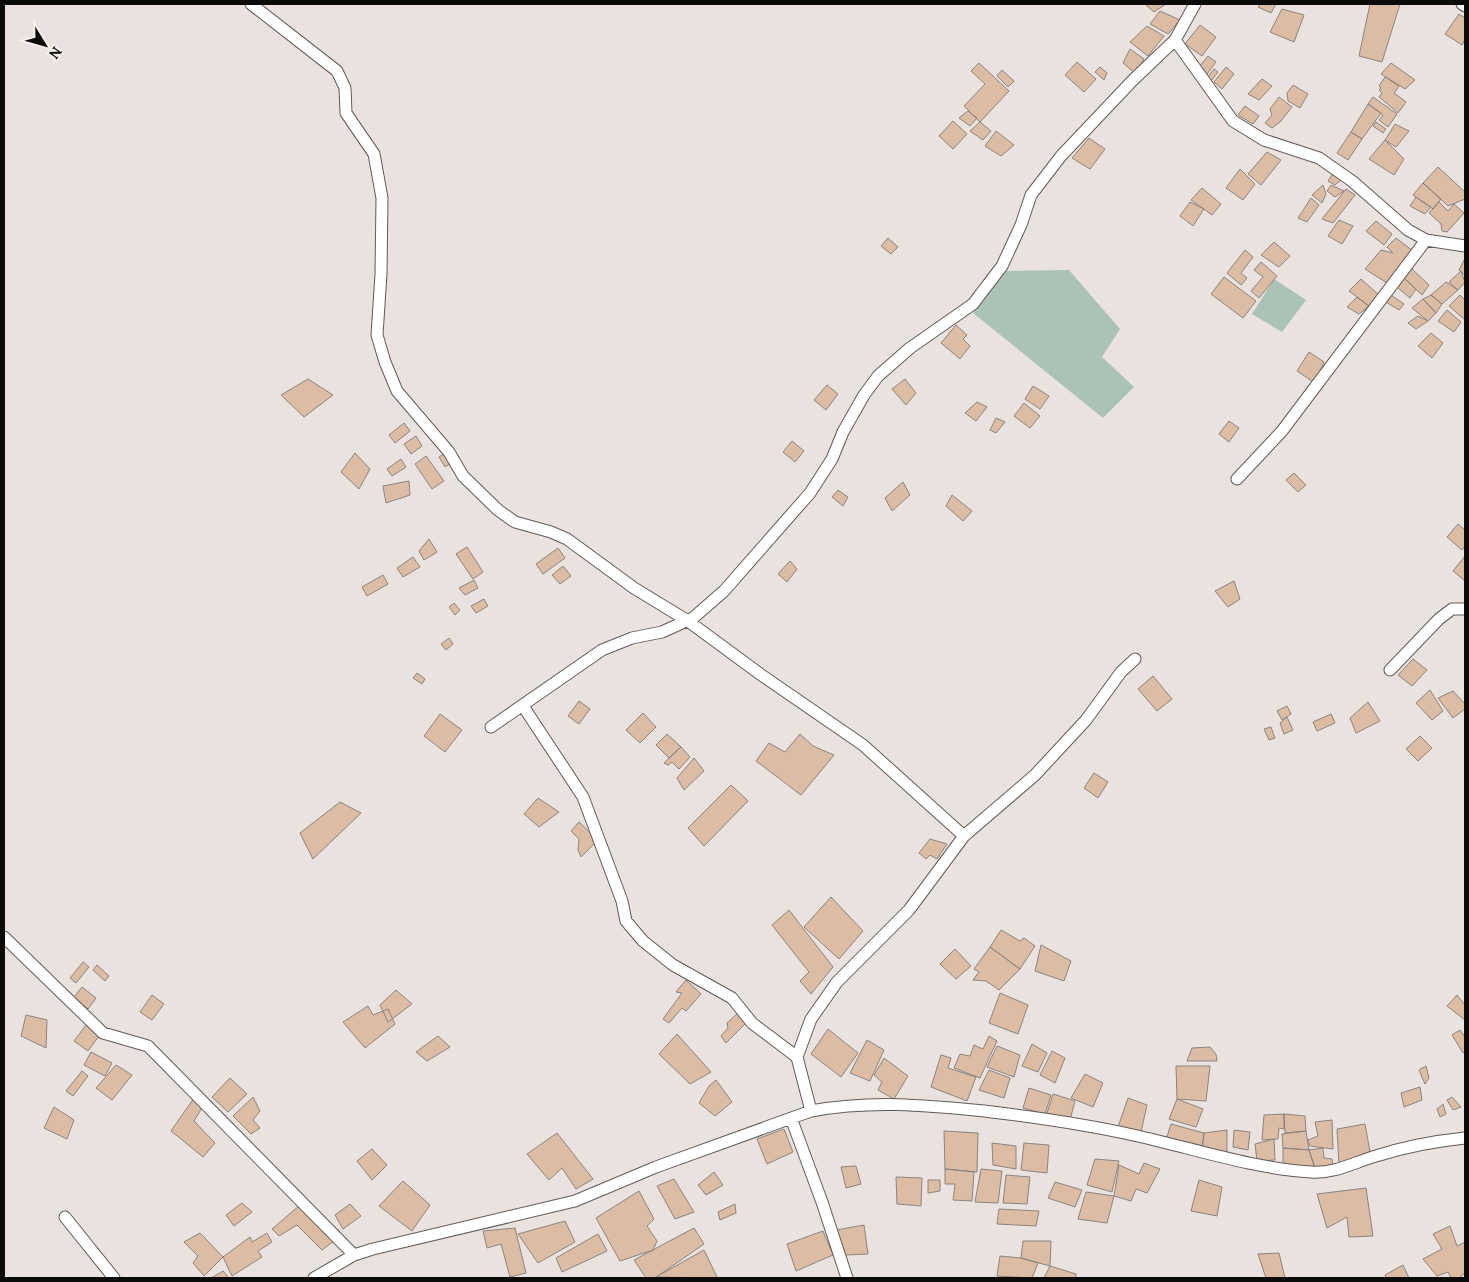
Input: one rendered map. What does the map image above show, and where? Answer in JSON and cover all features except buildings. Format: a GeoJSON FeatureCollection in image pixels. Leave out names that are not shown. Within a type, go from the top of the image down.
{"type":"FeatureCollection","features":[{"type":"Feature","properties":{"kind":"street"},"geometry":{"type":"LineString","coordinates":[[251,4],[337,71],[345,88],[346,113],[374,154],[382,198],[382,274],[377,335],[397,392],[448,452],[463,476],[498,510],[515,522],[551,532],[567,539],[634,588],[688,621],[760,674],[863,745],[964,836]]}},
{"type":"Feature","properties":{"kind":"street"},"geometry":{"type":"LineString","coordinates":[[491,728],[602,650],[632,638],[662,632],[688,621],[724,591],[810,493],[832,459],[843,432],[864,395],[878,376],[910,348],[973,304],[1002,266],[1021,225],[1031,195],[1061,156],[1133,80],[1175,40],[1188,21],[1196,4]]}},
{"type":"Feature","properties":{"kind":"street"},"geometry":{"type":"LineString","coordinates":[[1175,40],[1232,121],[1264,140],[1319,158],[1352,181],[1408,230],[1426,240],[1465,246]]}},
{"type":"Feature","properties":{"kind":"street"},"geometry":{"type":"LineString","coordinates":[[1237,479],[1282,431],[1426,240]]}},
{"type":"Feature","properties":{"kind":"street"},"geometry":{"type":"LineString","coordinates":[[1390,670],[1439,619],[1452,609],[1465,609]]}},
{"type":"Feature","properties":{"kind":"street"},"geometry":{"type":"LineString","coordinates":[[811,1111],[798,1057],[811,1019],[837,982],[910,910],[964,836],[1035,775],[1086,720],[1120,672],[1135,659]]}},
{"type":"Feature","properties":{"kind":"street"},"geometry":{"type":"LineString","coordinates":[[522,706],[583,797],[622,901],[626,921],[643,941],[673,965],[732,998],[752,1023],[798,1057]]}},
{"type":"Feature","properties":{"kind":"street"},"geometry":{"type":"LineString","coordinates":[[4,937],[102,1033],[148,1046],[354,1255]]}},
{"type":"Feature","properties":{"kind":"street"},"geometry":{"type":"LineString","coordinates":[[314,1278],[354,1255],[575,1201],[656,1168],[811,1111],[883,1103],[1050,1119],[1134,1135],[1209,1155],[1275,1168],[1311,1172],[1338,1169],[1378,1155],[1465,1138]]}},
{"type":"Feature","properties":{"kind":"street"},"geometry":{"type":"LineString","coordinates":[[791,1118],[822,1202],[847,1278]]}},
{"type":"Feature","properties":{"kind":"street"},"geometry":{"type":"LineString","coordinates":[[65,1217],[114,1278]]}},
{"type":"Feature","properties":{"kind":"green space"},"geometry":{"type":"Polygon","coordinates":[[[1069,270],[1120,329],[1102,357],[1134,387],[1103,418],[973,313],[1006,271],[1069,270]]]}},
{"type":"Feature","properties":{"kind":"green space"},"geometry":{"type":"Polygon","coordinates":[[[1274,279],[1306,300],[1282,332],[1252,314],[1274,279]]]}}]}
